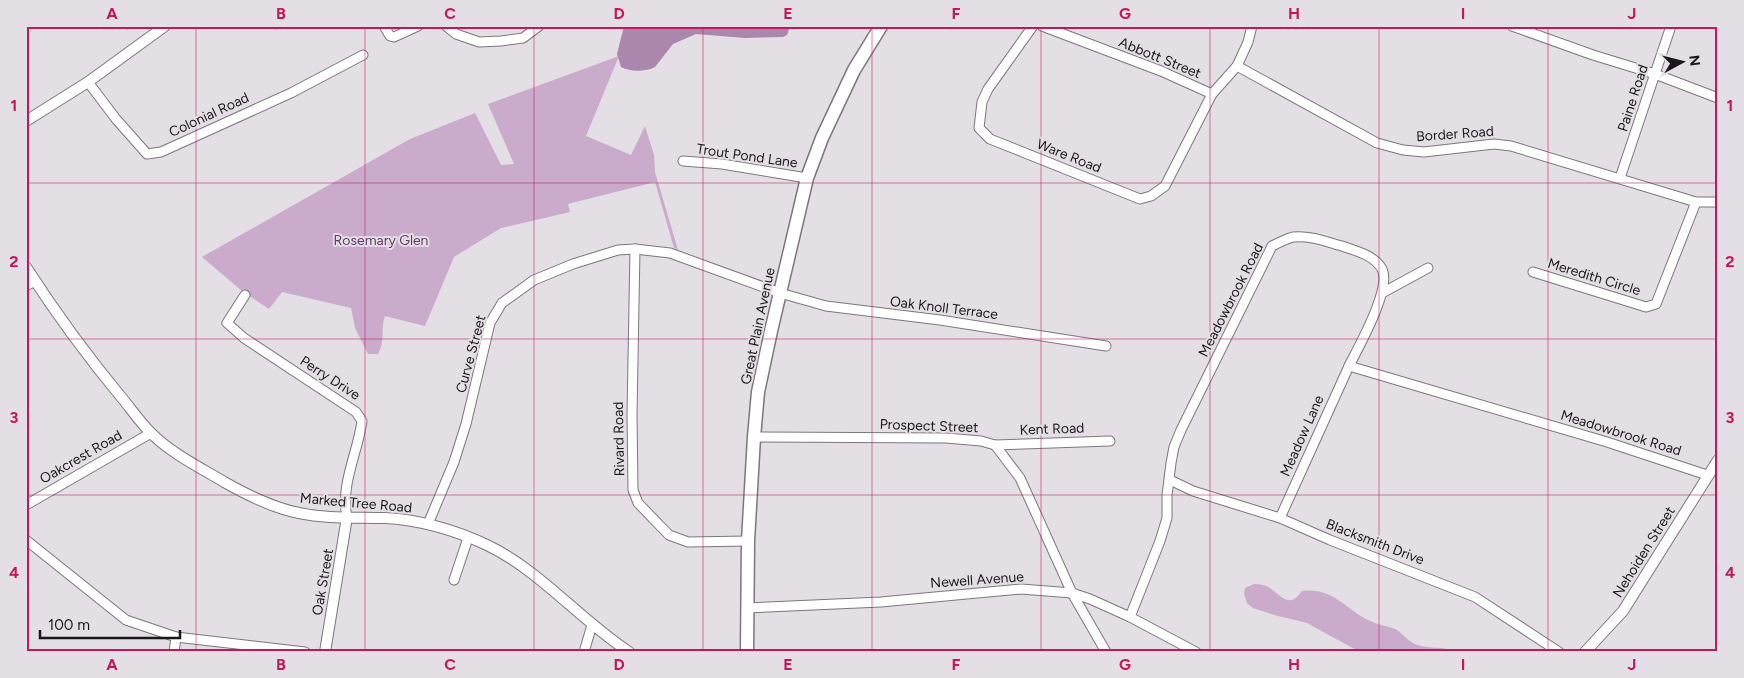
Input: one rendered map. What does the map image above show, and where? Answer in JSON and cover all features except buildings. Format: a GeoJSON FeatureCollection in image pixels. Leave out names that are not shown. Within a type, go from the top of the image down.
{"type":"FeatureCollection","features":[{"type":"Feature","properties":{"kind":"main road","name":"Great Plain Avenue"},"geometry":{"type":"LineString","coordinates":[[747,652],[748,540],[758,392],[807,178],[822,138],[854,70],[881,26]]}},
{"type":"Feature","properties":{"kind":"street"},"geometry":{"type":"LineString","coordinates":[[26,121],[88,82],[165,26]]}},
{"type":"Feature","properties":{"kind":"street"},"geometry":{"type":"LineString","coordinates":[[384,26],[390,36],[394,37],[418,26]]}},
{"type":"Feature","properties":{"kind":"street"},"geometry":{"type":"LineString","coordinates":[[446,26],[456,34],[483,42],[523,38],[539,26]]}},
{"type":"Feature","properties":{"kind":"street","name":"Ware Road"},"geometry":{"type":"LineString","coordinates":[[1034,26],[988,89],[982,102],[979,128],[990,139],[1140,199],[1151,196],[1165,186],[1212,94]]}},
{"type":"Feature","properties":{"kind":"street","name":"Abbott Street"},"geometry":{"type":"LineString","coordinates":[[1042,26],[1161,71],[1212,94]]}},
{"type":"Feature","properties":{"kind":"street"},"geometry":{"type":"LineString","coordinates":[[1212,94],[1237,66],[1248,42],[1252,26]]}},
{"type":"Feature","properties":{"kind":"street"},"geometry":{"type":"LineString","coordinates":[[1512,26],[1593,55],[1655,74],[1718,98]]}},
{"type":"Feature","properties":{"kind":"street","name":"Paine Road"},"geometry":{"type":"LineString","coordinates":[[1620,178],[1672,26]]}},
{"type":"Feature","properties":{"kind":"street","name":"Colonial Road"},"geometry":{"type":"LineString","coordinates":[[88,82],[116,119],[147,154],[161,152],[265,105],[363,55]]}},
{"type":"Feature","properties":{"kind":"street","name":"Border Road"},"geometry":{"type":"LineString","coordinates":[[1237,66],[1377,143],[1403,150],[1424,152],[1494,144],[1511,146],[1696,202],[1718,202]]}},
{"type":"Feature","properties":{"kind":"street","name":"Trout Pond Lane"},"geometry":{"type":"LineString","coordinates":[[684,161],[722,164],[807,178]]}},
{"type":"Feature","properties":{"kind":"street","name":"Meredith Circle"},"geometry":{"type":"LineString","coordinates":[[1533,272],[1646,307],[1656,304],[1696,202]]}},
{"type":"Feature","properties":{"kind":"street","name":"Meadowbrook Road"},"geometry":{"type":"LineString","coordinates":[[1130,617],[1167,518],[1167,494],[1171,462],[1177,438],[1272,246],[1293,237],[1318,239],[1364,253],[1381,268],[1384,278],[1382,293],[1377,308],[1349,366],[1713,475]]}},
{"type":"Feature","properties":{"kind":"street","name":"Curve Street"},"geometry":{"type":"LineString","coordinates":[[428,524],[454,462],[466,424],[490,323],[502,303],[534,280],[572,264],[618,250],[635,249],[670,253],[780,293]]}},
{"type":"Feature","properties":{"kind":"street","name":"Rivard Road"},"geometry":{"type":"LineString","coordinates":[[635,249],[632,414],[633,490],[638,503],[669,535],[688,542],[748,540]]}},
{"type":"Feature","properties":{"kind":"street","name":"Marked Tree Road"},"geometry":{"type":"LineString","coordinates":[[26,267],[31,283],[76,340],[151,433],[169,448],[237,489],[275,507],[300,514],[388,518],[428,524],[488,545],[515,561],[592,625],[629,652]]}},
{"type":"Feature","properties":{"kind":"street"},"geometry":{"type":"LineString","coordinates":[[1382,293],[1428,268]]}},
{"type":"Feature","properties":{"kind":"street","name":"Oak Knoll Terrace"},"geometry":{"type":"LineString","coordinates":[[780,293],[826,306],[940,320],[1106,346]]}},
{"type":"Feature","properties":{"kind":"street","name":"Perry Drive"},"geometry":{"type":"LineString","coordinates":[[244,295],[228,323],[230,326],[244,338],[356,412],[362,420],[361,434],[350,472],[344,507],[346,517]]}},
{"type":"Feature","properties":{"kind":"street","name":"Meadow Lane"},"geometry":{"type":"LineString","coordinates":[[1280,518],[1349,366]]}},
{"type":"Feature","properties":{"kind":"street","name":"Oakcrest Road"},"geometry":{"type":"LineString","coordinates":[[26,505],[151,433]]}},
{"type":"Feature","properties":{"kind":"street","name":"Prospect Street"},"geometry":{"type":"LineString","coordinates":[[754,437],[946,438],[981,440],[995,445],[1020,478],[1072,593],[1106,652]]}},
{"type":"Feature","properties":{"kind":"street","name":"Kent Road"},"geometry":{"type":"LineString","coordinates":[[995,445],[1110,441]]}},
{"type":"Feature","properties":{"kind":"street","name":"Nehoiden Street"},"geometry":{"type":"LineString","coordinates":[[1585,652],[1623,611],[1713,475],[1718,460]]}},
{"type":"Feature","properties":{"kind":"street","name":"Blacksmith Drive"},"geometry":{"type":"LineString","coordinates":[[1170,480],[1193,491],[1280,518],[1330,540],[1475,597],[1559,652]]}},
{"type":"Feature","properties":{"kind":"street","name":"Oak Street"},"geometry":{"type":"LineString","coordinates":[[325,652],[346,517]]}},
{"type":"Feature","properties":{"kind":"street"},"geometry":{"type":"LineString","coordinates":[[454,580],[468,538]]}},
{"type":"Feature","properties":{"kind":"street"},"geometry":{"type":"LineString","coordinates":[[26,540],[126,620],[176,637],[305,652]]}},
{"type":"Feature","properties":{"kind":"street","name":"Newell Avenue"},"geometry":{"type":"LineString","coordinates":[[747,608],[881,602],[1021,590],[1072,593],[1090,598],[1130,617],[1196,652]]}},
{"type":"Feature","properties":{"kind":"street"},"geometry":{"type":"LineString","coordinates":[[584,652],[592,625]]}},
{"type":"Feature","properties":{"kind":"street"},"geometry":{"type":"LineString","coordinates":[[174,652],[176,637]]}},
{"type":"Feature","properties":{"kind":"green space","name":"Rosemary Glen"},"geometry":{"type":"Polygon","coordinates":[[[619,56],[586,136],[631,155],[645,126],[654,155],[655,172],[678,250],[674,248],[655,182],[568,204],[570,212],[501,228],[454,257],[425,326],[385,316],[382,344],[378,354],[368,354],[355,328],[351,308],[282,292],[269,309],[242,291],[202,257],[410,139],[475,113],[501,165],[514,164],[488,104],[619,56]]]}},
{"type":"Feature","properties":{"kind":"green space"},"geometry":{"type":"Polygon","coordinates":[[[1254,584],[1268,587],[1288,600],[1295,598],[1302,591],[1324,593],[1341,602],[1365,619],[1397,630],[1415,644],[1456,652],[1360,652],[1307,623],[1253,608],[1247,603],[1244,594],[1245,588],[1254,584]]]}},
{"type":"Feature","properties":{"kind":"shaded area"},"geometry":{"type":"Polygon","coordinates":[[[624,26],[790,26],[787,35],[783,37],[745,38],[696,34],[673,44],[655,67],[638,71],[621,67],[617,54],[624,26]]]}}]}
